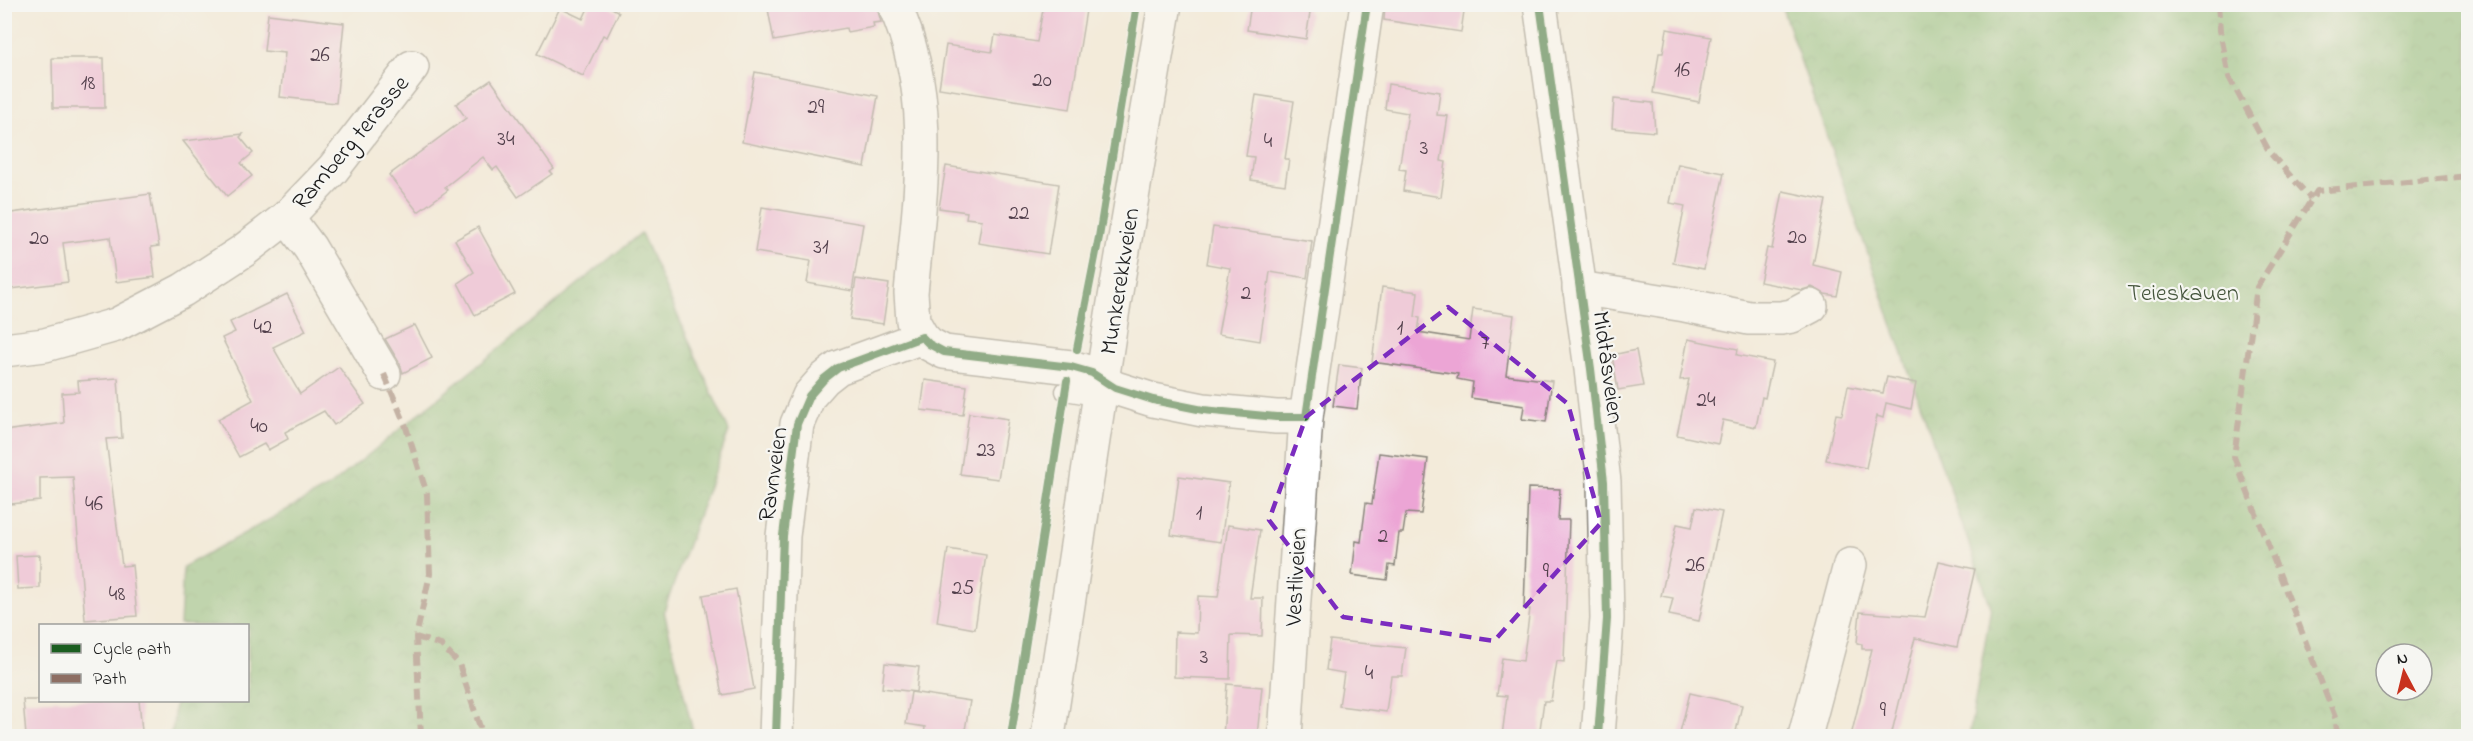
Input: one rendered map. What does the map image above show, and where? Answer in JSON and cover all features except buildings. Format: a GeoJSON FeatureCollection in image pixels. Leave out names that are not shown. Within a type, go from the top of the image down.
{"type":"FeatureCollection","features":[{"type":"Feature","properties":{"kind":"street"},"geometry":{"type":"LineString","coordinates":[[894,4],[915,60],[923,121],[911,293],[913,321],[928,344],[944,352],[1071,367],[1103,388],[1115,388],[1163,402],[1224,412],[1276,417],[1306,417],[1367,4]]}},
{"type":"Feature","properties":{"kind":"street","name":"Munkerekkveien"},"geometry":{"type":"LineString","coordinates":[[1048,736],[1103,388],[1112,315],[1165,4]]}},
{"type":"Feature","properties":{"kind":"street","name":"Midtåsveien"},"geometry":{"type":"LineString","coordinates":[[1540,4],[1604,482],[1607,619],[1598,736]]}},
{"type":"Feature","properties":{"kind":"street","name":"Ramberg terasse"},"geometry":{"type":"LineString","coordinates":[[4,350],[45,345],[116,325],[183,290],[243,250],[287,217],[333,169],[412,67]]}},
{"type":"Feature","properties":{"kind":"street","name":"Ramberg terasse"},"geometry":{"type":"LineString","coordinates":[[287,217],[310,248],[384,374]]}},
{"type":"Feature","properties":{"kind":"street","name":"Midtåsveien"},"geometry":{"type":"LineString","coordinates":[[1579,288],[1749,318],[1781,318],[1791,316],[1811,306]]}},
{"type":"Feature","properties":{"kind":"street","name":"Ravnveien"},"geometry":{"type":"LineString","coordinates":[[776,736],[783,536],[797,424],[809,396],[824,379],[838,368],[922,337]]}},
{"type":"Feature","properties":{"kind":"street","name":"Vestliveien"},"geometry":{"type":"LineString","coordinates":[[1285,736],[1306,417]]}},
{"type":"Feature","properties":{"kind":"street"},"geometry":{"type":"LineString","coordinates":[[1805,736],[1850,565]]}},
{"type":"Feature","properties":{"kind":"lane"},"geometry":{"type":"LineString","coordinates":[[1065,392],[1103,388]]}},
{"type":"Feature","properties":{"kind":"highlighted area"},"geometry":{"type":"Polygon","coordinates":[[[1448,307],[1568,404],[1601,523],[1494,641],[1343,617],[1269,520],[1306,417],[1448,307]]]}},
{"type":"Feature","properties":{"kind":"green space","name":"Teieskauen"},"geometry":{"type":"Polygon","coordinates":[[[1781,5],[2468,5],[2468,736],[1969,736],[1991,607],[1781,5]]]}},
{"type":"Feature","properties":{"kind":"green space"},"geometry":{"type":"Polygon","coordinates":[[[641,233],[729,431],[664,611],[694,736],[169,736],[173,727],[175,702],[249,702],[249,624],[180,624],[183,567],[330,486],[641,233]]]}},
{"type":"Feature","properties":{"kind":"marked path"},"geometry":{"type":"LineString","coordinates":[[2218,4],[2220,30],[2229,77],[2270,153],[2311,199]]}},
{"type":"Feature","properties":{"kind":"marked path"},"geometry":{"type":"LineString","coordinates":[[2337,736],[2336,720],[2234,457],[2257,287],[2317,191],[2468,176]]}},
{"type":"Feature","properties":{"kind":"marked path"},"geometry":{"type":"LineString","coordinates":[[384,374],[405,424],[427,494],[430,574],[416,637],[421,736]]}},
{"type":"Feature","properties":{"kind":"marked path"},"geometry":{"type":"LineString","coordinates":[[416,637],[441,645],[459,664],[483,736]]}},
{"type":"Feature","properties":{"kind":"cycle path"},"geometry":{"type":"LineString","coordinates":[[1077,349],[1099,237],[1137,4]]}},
{"type":"Feature","properties":{"kind":"cycle path"},"geometry":{"type":"LineString","coordinates":[[776,736],[783,536],[797,424],[809,396],[824,379],[838,368],[922,337],[929,344],[944,352],[1071,367],[1092,373],[1115,388],[1153,400],[1203,410],[1276,417],[1306,417],[1367,4]]}},
{"type":"Feature","properties":{"kind":"cycle path"},"geometry":{"type":"LineString","coordinates":[[1540,4],[1591,369],[1604,482],[1607,619],[1598,736]]}},
{"type":"Feature","properties":{"kind":"cycle path"},"geometry":{"type":"LineString","coordinates":[[1011,736],[1067,381]]}}]}
